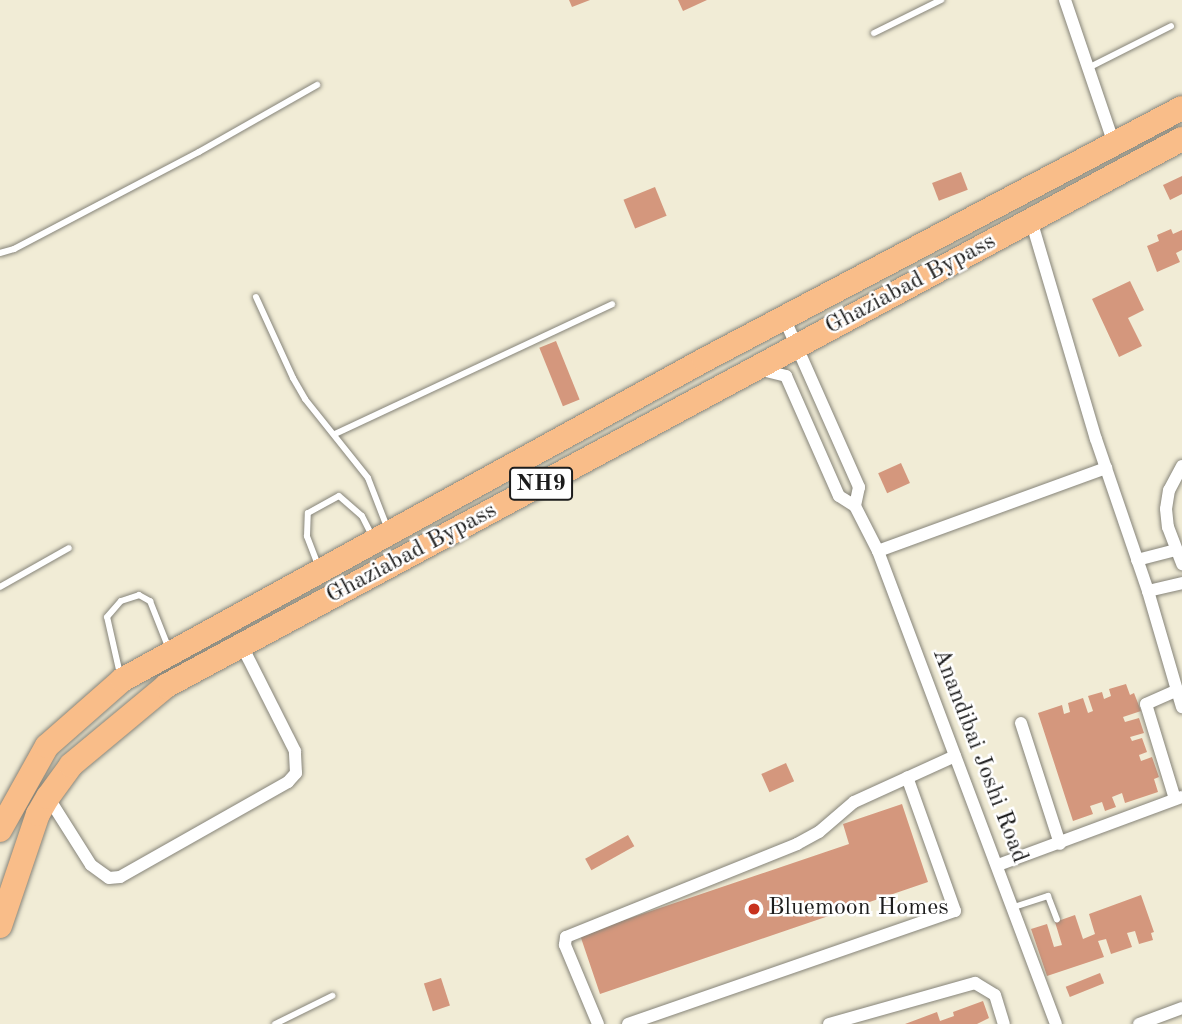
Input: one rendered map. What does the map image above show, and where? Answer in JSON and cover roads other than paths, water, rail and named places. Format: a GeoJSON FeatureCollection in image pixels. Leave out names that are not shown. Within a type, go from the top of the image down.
{"type":"FeatureCollection","features":[{"type":"Feature","properties":{"kind":"highway","name":"Ghaziabad Bypass"},"geometry":{"type":"LineString","coordinates":[[0,830],[47,746],[121,680],[525,457],[1182,108]]}},
{"type":"Feature","properties":{"kind":"highway","name":"Ghaziabad Bypass"},"geometry":{"type":"LineString","coordinates":[[0,926],[38,814],[48,797],[71,765],[166,686],[1182,139]]}},
{"type":"Feature","properties":{"kind":"highway"},"geometry":{"type":"LineString","coordinates":[[525,457],[537,486]]}},
{"type":"Feature","properties":{"kind":"street"},"geometry":{"type":"LineString","coordinates":[[1065,0],[1114,144]]}},
{"type":"Feature","properties":{"kind":"street"},"geometry":{"type":"LineString","coordinates":[[1031,220],[1105,468],[1148,591],[1182,707]]}},
{"type":"Feature","properties":{"kind":"street","name":"Anandibai Joshi Road"},"geometry":{"type":"LineString","coordinates":[[785,320],[859,487],[855,506]]}},
{"type":"Feature","properties":{"kind":"street","name":"Anandibai Joshi Road"},"geometry":{"type":"LineString","coordinates":[[754,369],[777,371],[786,376],[839,496],[855,506],[878,551],[1056,1024]]}},
{"type":"Feature","properties":{"kind":"street"},"geometry":{"type":"LineString","coordinates":[[1182,466],[1169,490],[1166,509],[1182,564]]}},
{"type":"Feature","properties":{"kind":"street"},"geometry":{"type":"LineString","coordinates":[[878,551],[1105,468]]}},
{"type":"Feature","properties":{"kind":"street"},"geometry":{"type":"LineString","coordinates":[[1137,560],[1176,550]]}},
{"type":"Feature","properties":{"kind":"street"},"geometry":{"type":"LineString","coordinates":[[1148,591],[1182,583]]}},
{"type":"Feature","properties":{"kind":"street"},"geometry":{"type":"LineString","coordinates":[[48,797],[91,865],[109,878],[120,877],[288,782],[296,772],[295,751],[242,646]]}},
{"type":"Feature","properties":{"kind":"street"},"geometry":{"type":"LineString","coordinates":[[998,865],[1178,798],[1146,704],[1177,683]]}},
{"type":"Feature","properties":{"kind":"street"},"geometry":{"type":"LineString","coordinates":[[1021,723],[1060,844]]}},
{"type":"Feature","properties":{"kind":"street"},"geometry":{"type":"LineString","coordinates":[[598,1024],[565,945],[566,937],[797,844],[819,832],[854,802],[955,756]]}},
{"type":"Feature","properties":{"kind":"street"},"geometry":{"type":"LineString","coordinates":[[628,1024],[955,911],[907,777]]}},
{"type":"Feature","properties":{"kind":"street"},"geometry":{"type":"LineString","coordinates":[[829,1024],[975,983],[995,995],[1004,1024]]}},
{"type":"Feature","properties":{"kind":"street"},"geometry":{"type":"LineString","coordinates":[[1139,1024],[1182,1008]]}},
{"type":"Feature","properties":{"kind":"lane"},"geometry":{"type":"LineString","coordinates":[[874,33],[941,0]]}},
{"type":"Feature","properties":{"kind":"lane"},"geometry":{"type":"LineString","coordinates":[[1088,68],[1171,26]]}},
{"type":"Feature","properties":{"kind":"lane"},"geometry":{"type":"LineString","coordinates":[[0,253],[198,152],[317,85]]}},
{"type":"Feature","properties":{"kind":"lane"},"geometry":{"type":"LineString","coordinates":[[256,297],[305,399],[335,433],[368,478],[381,536]]}},
{"type":"Feature","properties":{"kind":"lane"},"geometry":{"type":"LineString","coordinates":[[335,433],[612,304]]}},
{"type":"Feature","properties":{"kind":"lane"},"geometry":{"type":"LineString","coordinates":[[320,570],[307,536],[308,513],[339,496],[381,536]]}},
{"type":"Feature","properties":{"kind":"lane"},"geometry":{"type":"LineString","coordinates":[[0,587],[69,548]]}},
{"type":"Feature","properties":{"kind":"lane"},"geometry":{"type":"LineString","coordinates":[[121,680],[107,622],[109,612],[121,601],[139,595],[150,601],[170,651]]}},
{"type":"Feature","properties":{"kind":"lane"},"geometry":{"type":"LineString","coordinates":[[1014,907],[1048,896],[1057,919]]}},
{"type":"Feature","properties":{"kind":"lane"},"geometry":{"type":"LineString","coordinates":[[275,1024],[332,996]]}},
{"type":"Feature","properties":{"kind":"place","name":"Bluemoon Homes"},"geometry":{"type":"Point","coordinates":[754,909]}}]}
